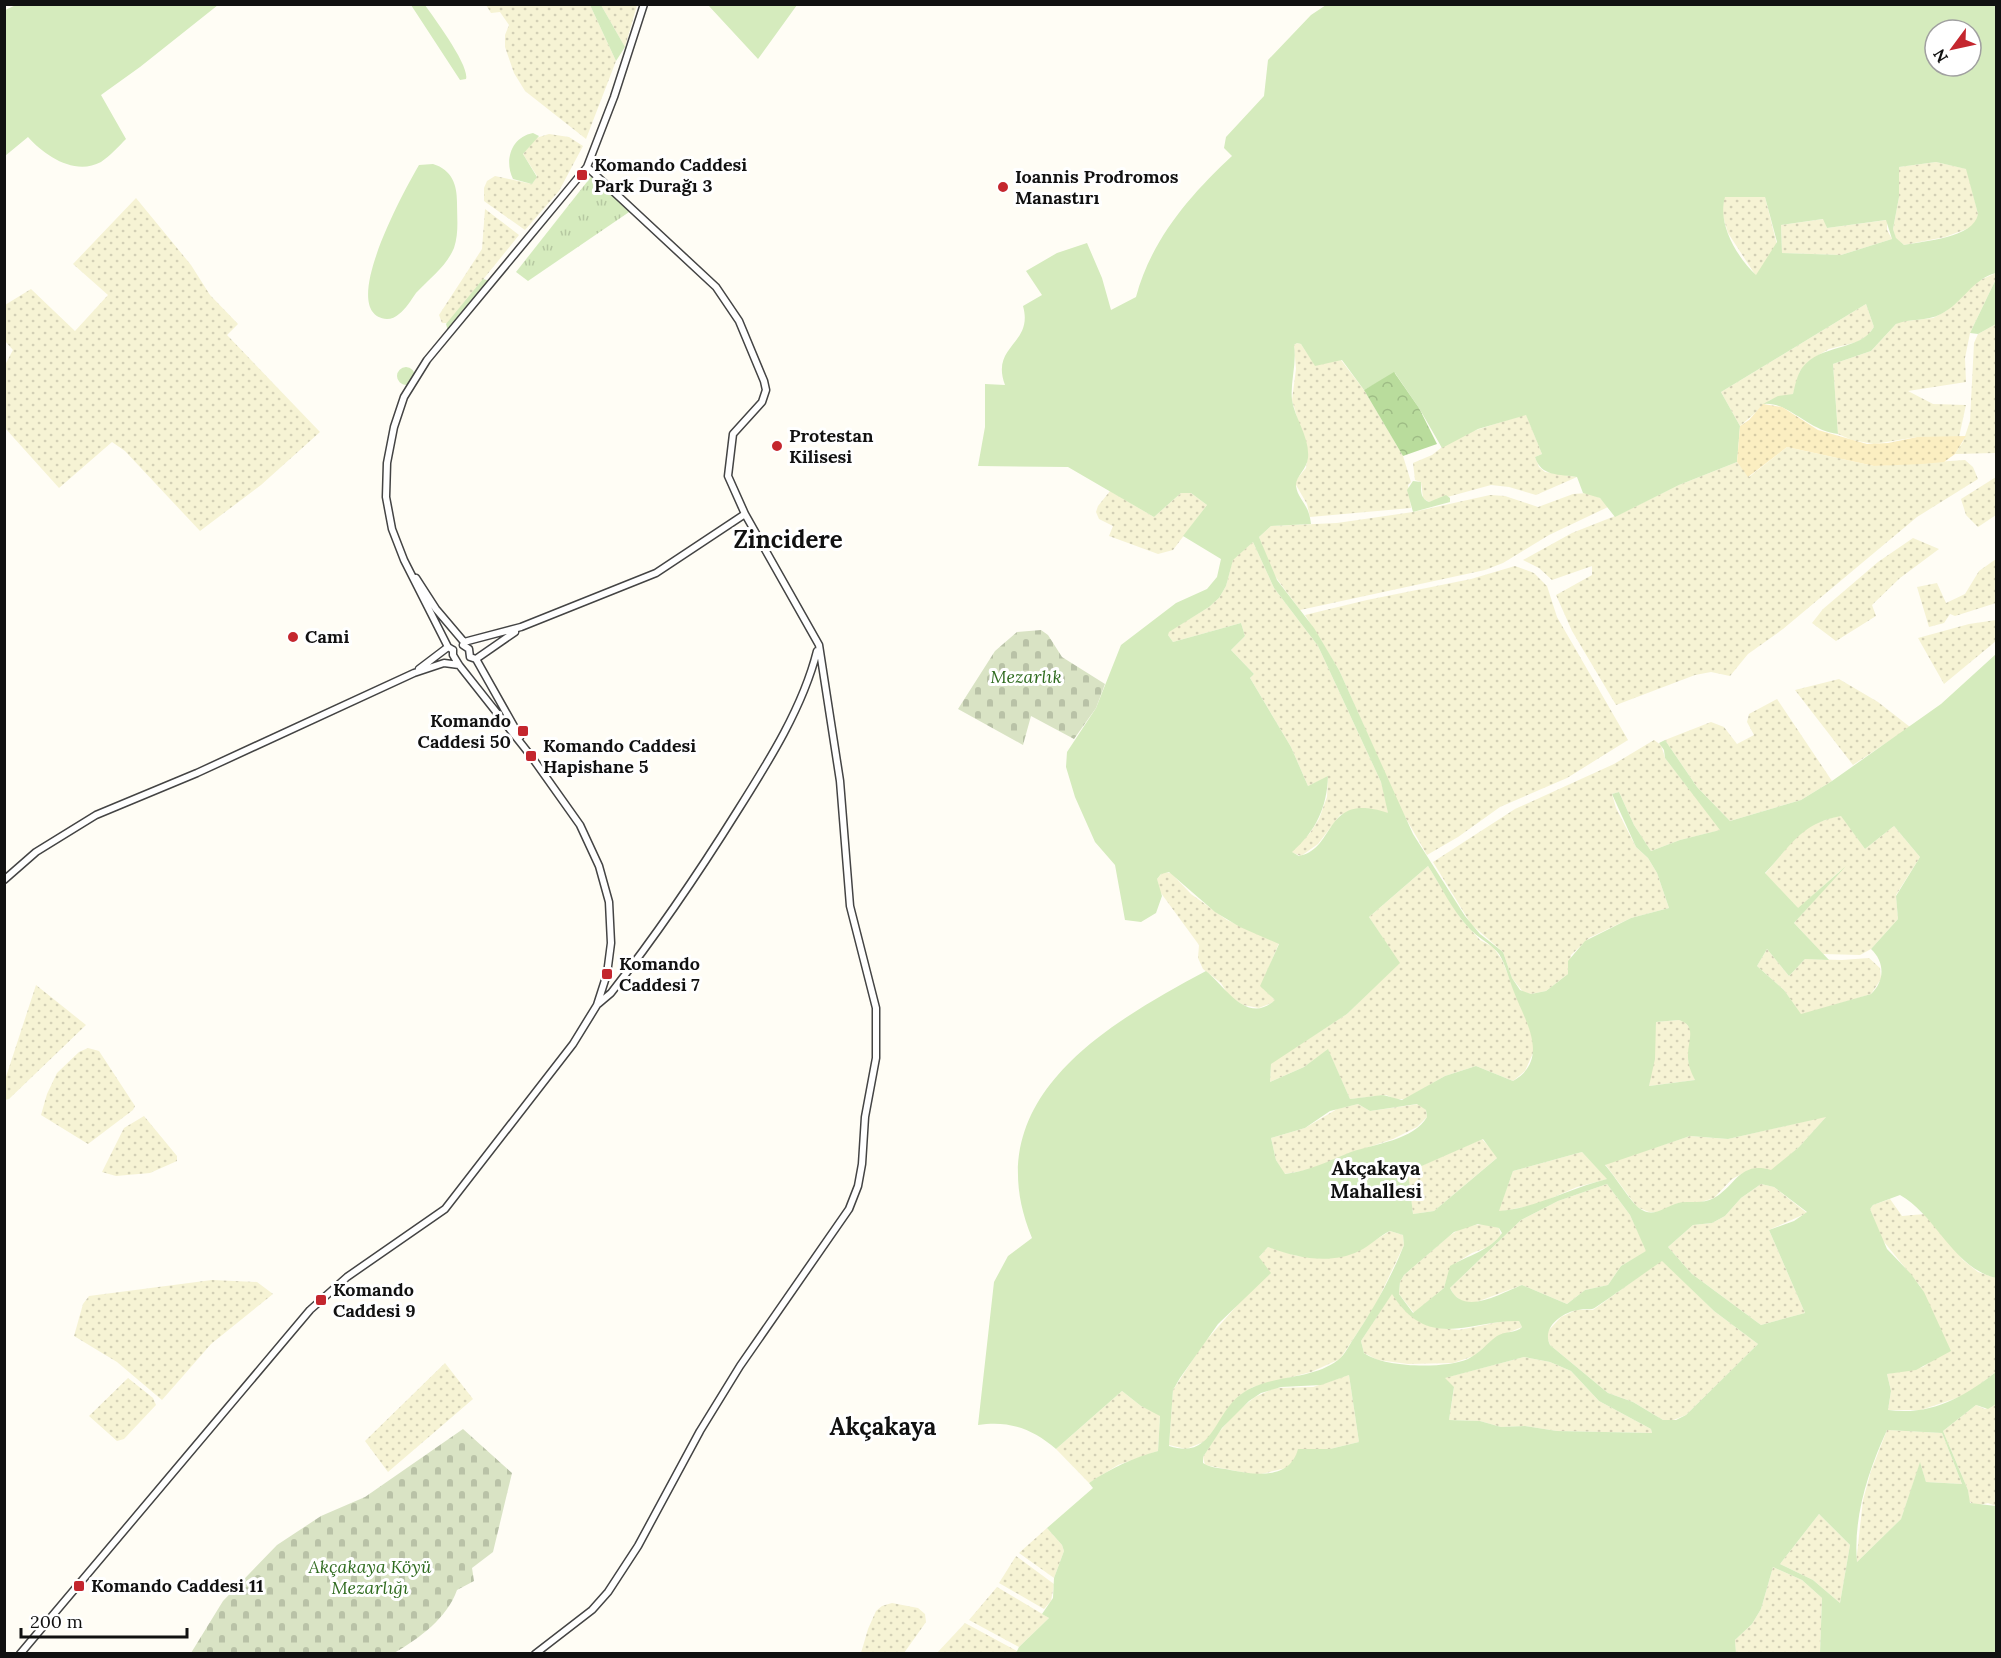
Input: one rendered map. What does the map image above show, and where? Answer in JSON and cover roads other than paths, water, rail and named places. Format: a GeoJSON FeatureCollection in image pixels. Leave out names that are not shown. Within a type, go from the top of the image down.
{"type":"FeatureCollection","features":[{"type":"Feature","properties":{"kind":"street"},"geometry":{"type":"LineString","coordinates":[[20,1653],[131,1526],[310,1310],[347,1277],[445,1209],[573,1044],[597,1005],[607,974],[611,943],[609,902],[599,866],[580,825],[531,756],[454,658],[404,560],[392,529],[386,496],[387,463],[394,427],[404,398],[427,360],[587,167],[614,97],[645,4]]}},
{"type":"Feature","properties":{"kind":"street"},"geometry":{"type":"LineString","coordinates":[[535,1653],[592,1610],[608,1592],[638,1546],[700,1431],[740,1366],[818,1257],[849,1209],[858,1186],[865,1117],[876,1058],[876,1008],[850,906],[840,781],[819,645],[745,514],[728,476],[733,434],[762,402],[765,390],[760,370],[744,338],[739,321],[716,287],[587,167]]}},
{"type":"Feature","properties":{"kind":"street"},"geometry":{"type":"LineString","coordinates":[[414,673],[450,648],[521,627],[656,573],[745,514]]}},
{"type":"Feature","properties":{"kind":"street"},"geometry":{"type":"LineString","coordinates":[[404,560],[436,609],[469,649],[531,756]]}},
{"type":"Feature","properties":{"kind":"street"},"geometry":{"type":"LineString","coordinates":[[4,880],[36,852],[96,815],[197,773],[414,673],[444,663],[464,662],[521,627]]}},
{"type":"Feature","properties":{"kind":"street"},"geometry":{"type":"LineString","coordinates":[[597,1005],[611,993],[677,906],[767,764],[812,674],[819,645]]}},
{"type":"Feature","properties":{"kind":"place","name":"Komando Caddesi Park Durağı 3"},"geometry":{"type":"Point","coordinates":[582,175]}},
{"type":"Feature","properties":{"kind":"place","name":"Ioannis Prodromos Manastırı"},"geometry":{"type":"Point","coordinates":[1003,187]}},
{"type":"Feature","properties":{"kind":"place","name":"Protestan Kilisesi"},"geometry":{"type":"Point","coordinates":[777,446]}},
{"type":"Feature","properties":{"kind":"place","name":"Cami"},"geometry":{"type":"Point","coordinates":[293,637]}},
{"type":"Feature","properties":{"kind":"place","name":"Komando Caddesi 50"},"geometry":{"type":"Point","coordinates":[523,731]}},
{"type":"Feature","properties":{"kind":"place","name":"Komando Caddesi Hapishane 5"},"geometry":{"type":"Point","coordinates":[531,756]}},
{"type":"Feature","properties":{"kind":"place","name":"Komando Caddesi 7"},"geometry":{"type":"Point","coordinates":[607,974]}},
{"type":"Feature","properties":{"kind":"place","name":"Komando Caddesi 9"},"geometry":{"type":"Point","coordinates":[321,1300]}},
{"type":"Feature","properties":{"kind":"place","name":"Komando Caddesi 11"},"geometry":{"type":"Point","coordinates":[79,1586]}},
{"type":"Feature","properties":{"kind":"district","name":"Zincidere"},"geometry":{"type":"Point","coordinates":[788,540]}},
{"type":"Feature","properties":{"kind":"district","name":"Akçakaya Mahallesi"},"geometry":{"type":"Point","coordinates":[1376,1180]}},
{"type":"Feature","properties":{"kind":"district","name":"Akçakaya"},"geometry":{"type":"Point","coordinates":[883,1427]}},
{"type":"Feature","properties":{"kind":"park label","name":"Mezarlık"},"geometry":{"type":"Point","coordinates":[1026,677]}},
{"type":"Feature","properties":{"kind":"park label","name":"Akçakaya Köyü Mezarlığı"},"geometry":{"type":"Point","coordinates":[370,1577]}}]}
